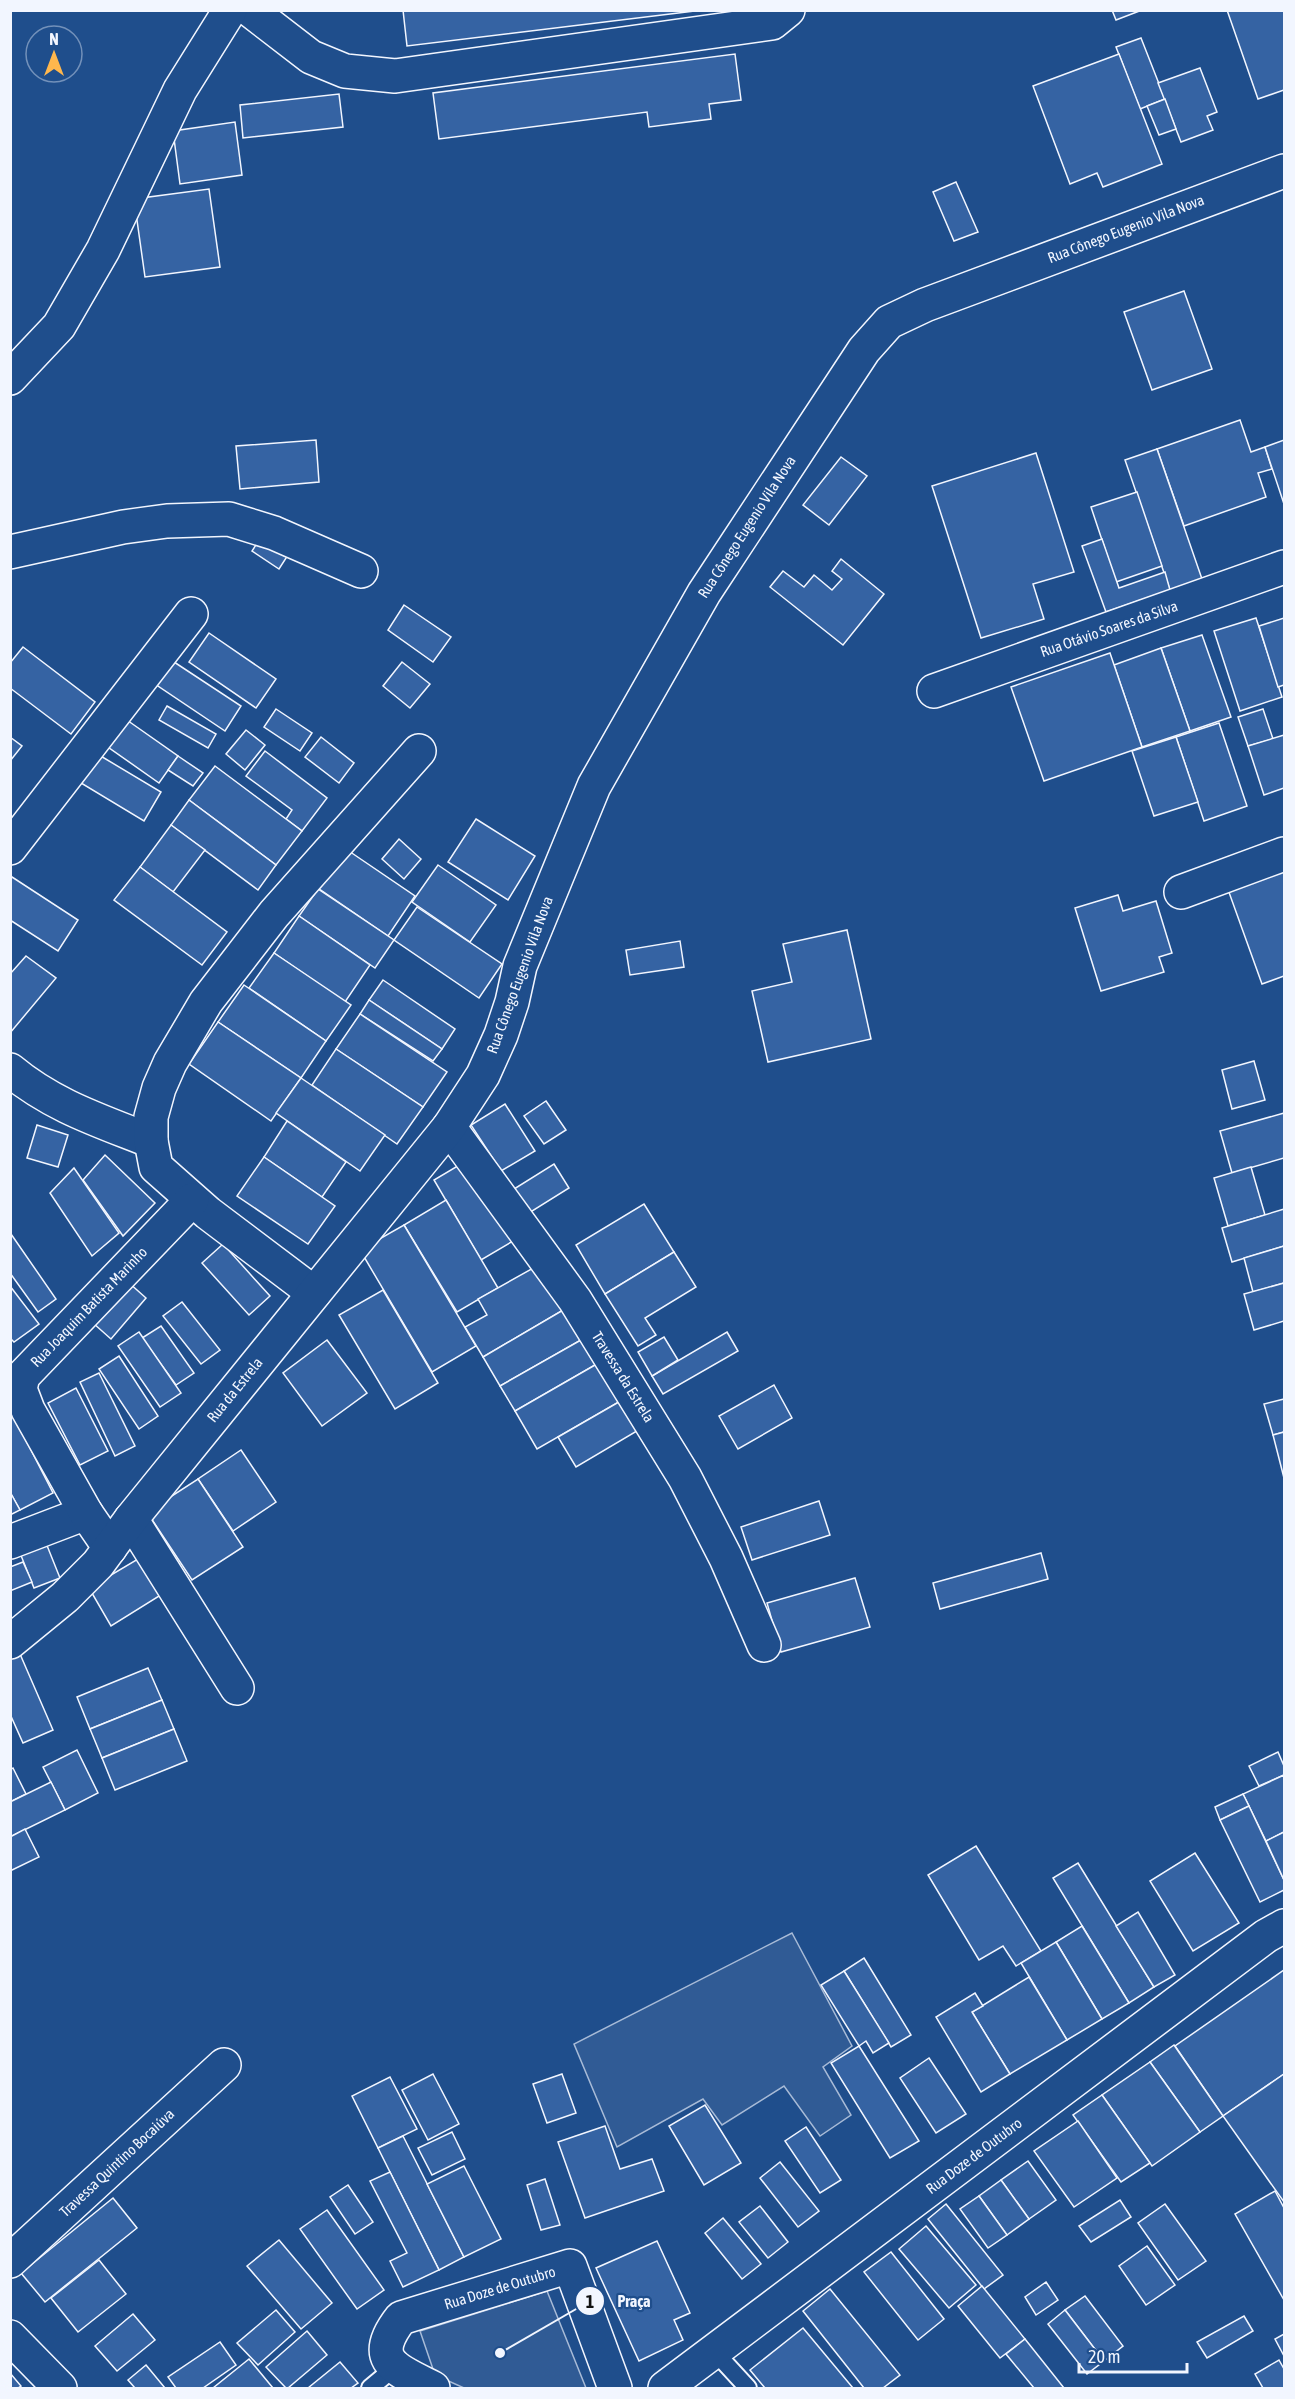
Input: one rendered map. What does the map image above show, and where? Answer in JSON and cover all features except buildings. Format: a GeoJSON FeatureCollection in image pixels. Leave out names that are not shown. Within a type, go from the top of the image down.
{"type":"FeatureCollection","features":[{"type":"Feature","properties":{"kind":"street"},"geometry":{"type":"LineString","coordinates":[[10,378],[59,326],[103,250],[180,90],[230,10]]}},
{"type":"Feature","properties":{"kind":"street"},"geometry":{"type":"LineString","coordinates":[[250,10],[311,57],[345,70],[395,76],[772,23],[788,10]]}},
{"type":"Feature","properties":{"kind":"street","name":"Rua Cônego Eugenio Vila Nova"},"geometry":{"type":"LineString","coordinates":[[449,1126],[483,1075],[501,1035],[523,957],[594,786],[704,593],[864,350],[890,322],[925,305],[1284,171]]}},
{"type":"Feature","properties":{"kind":"street"},"geometry":{"type":"LineString","coordinates":[[10,552],[123,527],[167,521],[229,519],[274,533],[361,571]]}},
{"type":"Feature","properties":{"kind":"street","name":"Rua Otávio Soares da Silva"},"geometry":{"type":"LineString","coordinates":[[934,691],[1284,567]]}},
{"type":"Feature","properties":{"kind":"street"},"geometry":{"type":"LineString","coordinates":[[10,848],[191,614]]}},
{"type":"Feature","properties":{"kind":"street"},"geometry":{"type":"LineString","coordinates":[[314,1293],[192,1200],[156,1167],[151,1141],[151,1117],[159,1088],[170,1063],[206,1002],[274,914],[419,751]]}},
{"type":"Feature","properties":{"kind":"street"},"geometry":{"type":"LineString","coordinates":[[1181,892],[1284,854]]}},
{"type":"Feature","properties":{"kind":"street"},"geometry":{"type":"LineString","coordinates":[[10,1070],[27,1084],[65,1107],[151,1141]]}},
{"type":"Feature","properties":{"kind":"street","name":"Rua da Estrela"},"geometry":{"type":"LineString","coordinates":[[10,1642],[65,1597],[110,1548],[449,1126]]}},
{"type":"Feature","properties":{"kind":"street","name":"Travessa da Estrela"},"geometry":{"type":"LineString","coordinates":[[449,1126],[575,1300],[685,1478],[726,1558],[764,1645]]}},
{"type":"Feature","properties":{"kind":"street","name":"Rua Joaquim Batista Marinho"},"geometry":{"type":"LineString","coordinates":[[110,1548],[86,1513],[22,1400],[20,1389],[22,1376],[192,1200]]}},
{"type":"Feature","properties":{"kind":"street"},"geometry":{"type":"LineString","coordinates":[[10,1542],[86,1513]]}},
{"type":"Feature","properties":{"kind":"street"},"geometry":{"type":"LineString","coordinates":[[131,1519],[237,1688]]}},
{"type":"Feature","properties":{"kind":"street","name":"Rua Doze de Outubro"},"geometry":{"type":"LineString","coordinates":[[665,2388],[1266,1936],[1284,1926]]}},
{"type":"Feature","properties":{"kind":"street","name":"Travessa Quintino Bocaiúva"},"geometry":{"type":"LineString","coordinates":[[10,2261],[224,2065]]}},
{"type":"Feature","properties":{"kind":"street","name":"Rua Doze de Outubro"},"geometry":{"type":"LineString","coordinates":[[433,2388],[382,2378],[389,2333],[401,2318],[570,2266],[615,2388]]}},
{"type":"Feature","properties":{"kind":"street"},"geometry":{"type":"LineString","coordinates":[[10,2337],[60,2388]]}},
{"type":"Feature","properties":{"kind":"lane"},"geometry":{"type":"LineString","coordinates":[[714,2351],[748,2388]]}},
{"type":"Feature","properties":{"kind":"shaded area"},"geometry":{"type":"Polygon","coordinates":[[[792,1933],[852,2046],[823,2067],[851,2115],[820,2136],[784,2086],[722,2125],[703,2099],[617,2147],[574,2044],[792,1933]]]}},
{"type":"Feature","properties":{"kind":"shaded area"},"geometry":{"type":"Polygon","coordinates":[[[547,2291],[586,2388],[464,2388],[435,2375],[420,2331],[547,2291]]]}},
{"type":"Feature","properties":{"kind":"place","name":"Praça"},"geometry":{"type":"Point","coordinates":[500,2353]}}]}
